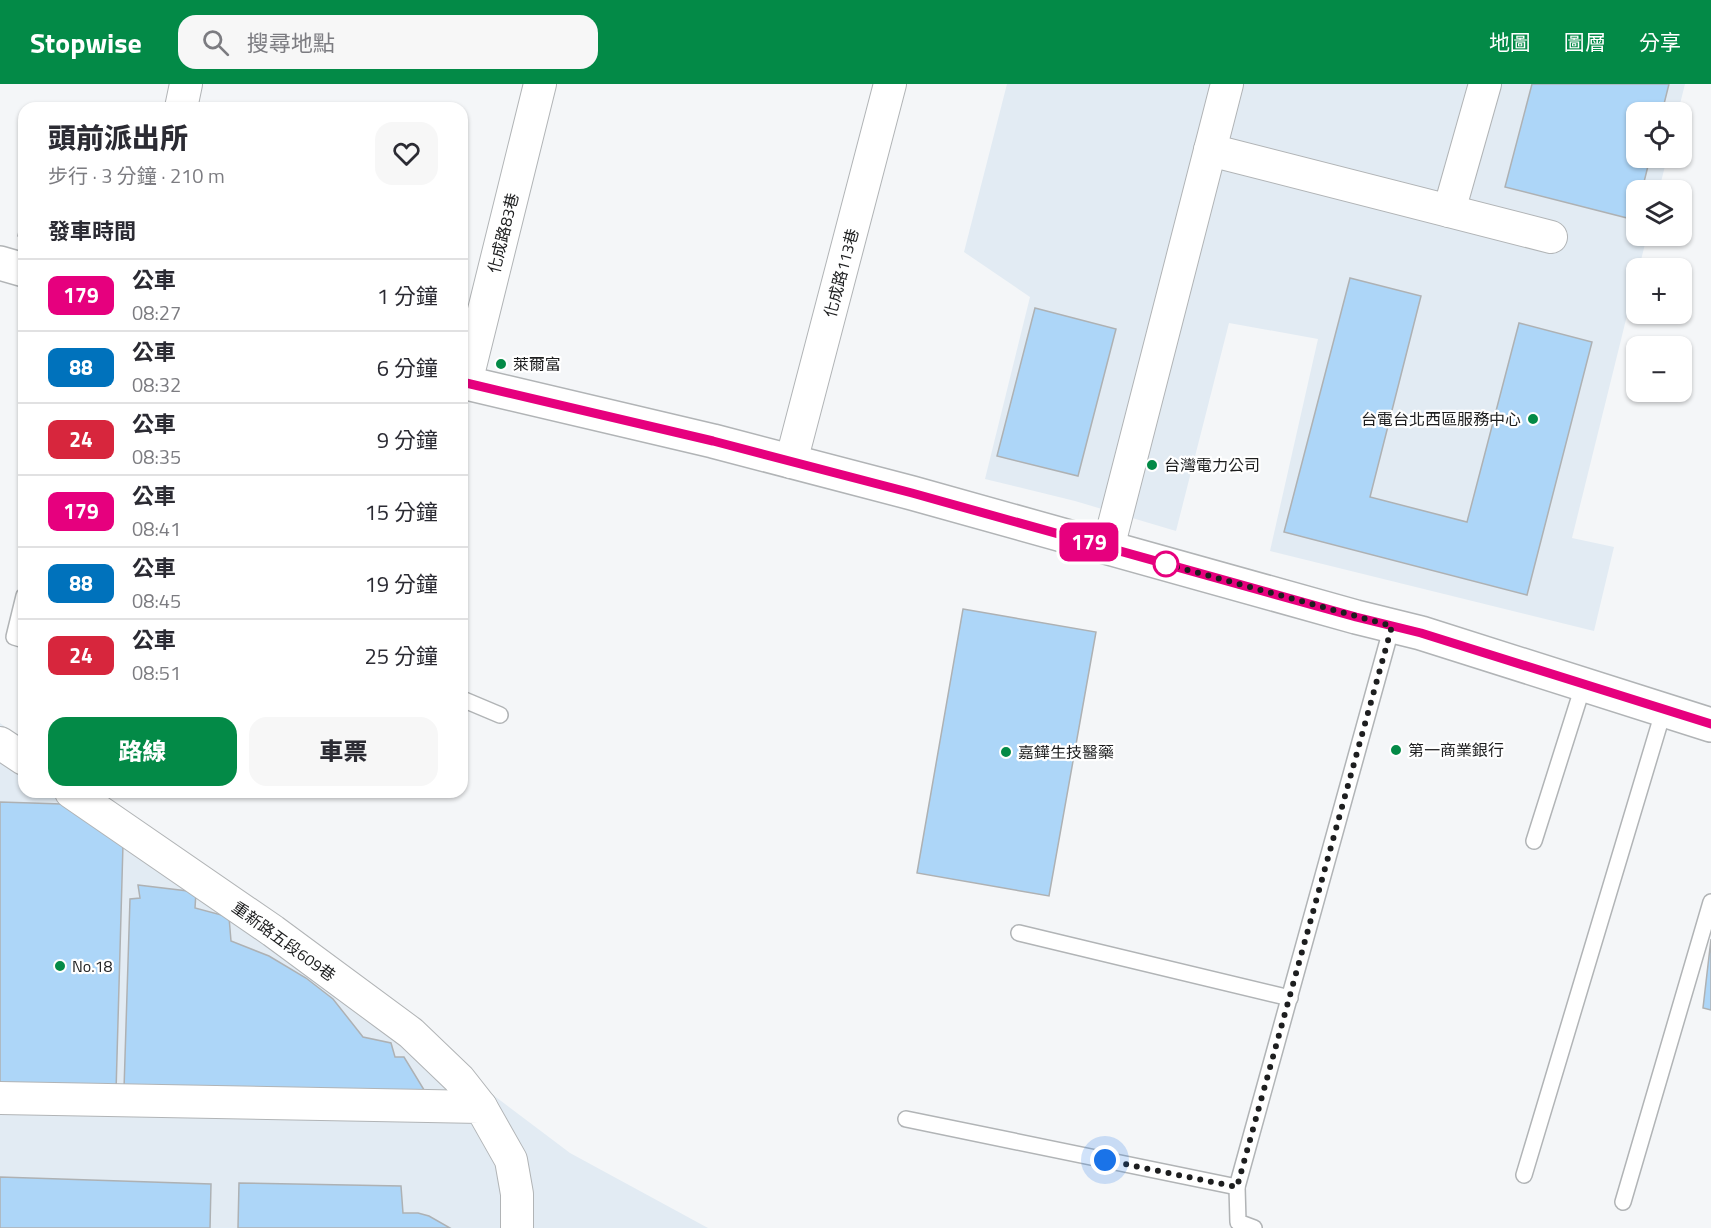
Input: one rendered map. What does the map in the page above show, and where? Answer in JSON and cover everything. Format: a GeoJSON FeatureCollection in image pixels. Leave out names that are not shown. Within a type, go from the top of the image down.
{"type":"FeatureCollection","features":[{"type":"Feature","properties":{"kind":"street"},"geometry":{"type":"LineString","coordinates":[[182,102],[186,84]]}},
{"type":"Feature","properties":{"kind":"street","name":"化成路83巷"},"geometry":{"type":"LineString","coordinates":[[468,366],[540,84]]}},
{"type":"Feature","properties":{"kind":"street","name":"化成路113巷"},"geometry":{"type":"LineString","coordinates":[[791,462],[890,84]]}},
{"type":"Feature","properties":{"kind":"street"},"geometry":{"type":"LineString","coordinates":[[1108,548],[1227,84]]}},
{"type":"Feature","properties":{"kind":"street"},"geometry":{"type":"LineString","coordinates":[[1449,211],[1485,84]]}},
{"type":"Feature","properties":{"kind":"street"},"geometry":{"type":"LineString","coordinates":[[1210,150],[1551,237]]}},
{"type":"Feature","properties":{"kind":"street"},"geometry":{"type":"LineString","coordinates":[[0,262],[18,268]]}},
{"type":"Feature","properties":{"kind":"street"},"geometry":{"type":"LineString","coordinates":[[468,383],[713,441],[912,493],[1421,633],[1711,724]]}},
{"type":"Feature","properties":{"kind":"street"},"geometry":{"type":"LineString","coordinates":[[0,743],[18,755]]}},
{"type":"Feature","properties":{"kind":"street","name":"重新路五段609巷"},"geometry":{"type":"LineString","coordinates":[[80,798],[273,931],[411,1033],[459,1079],[481,1107],[511,1160],[518,1194],[517,1228]]}},
{"type":"Feature","properties":{"kind":"street"},"geometry":{"type":"LineString","coordinates":[[0,1098],[481,1107]]}},
{"type":"Feature","properties":{"kind":"lane"},"geometry":{"type":"LineString","coordinates":[[18,621],[14,637],[18,638]]}},
{"type":"Feature","properties":{"kind":"lane"},"geometry":{"type":"LineString","coordinates":[[1254,1228],[1238,1222],[1237,1187],[1392,626]]}},
{"type":"Feature","properties":{"kind":"lane"},"geometry":{"type":"LineString","coordinates":[[1534,841],[1584,683]]}},
{"type":"Feature","properties":{"kind":"lane"},"geometry":{"type":"LineString","coordinates":[[468,702],[500,715]]}},
{"type":"Feature","properties":{"kind":"lane"},"geometry":{"type":"LineString","coordinates":[[1524,1175],[1664,709]]}},
{"type":"Feature","properties":{"kind":"lane"},"geometry":{"type":"LineString","coordinates":[[1623,1202],[1711,902]]}},
{"type":"Feature","properties":{"kind":"lane"},"geometry":{"type":"LineString","coordinates":[[1019,933],[1290,998]]}},
{"type":"Feature","properties":{"kind":"lane"},"geometry":{"type":"LineString","coordinates":[[906,1119],[1237,1187]]}},
{"type":"Feature","properties":{"kind":"shaded area"},"geometry":{"type":"Polygon","coordinates":[[[1007,84],[1685,84],[1680,102],[1626,102],[1626,168],[1664,168],[1662,180],[1626,180],[1626,246],[1644,246],[1642,258],[1626,258],[1626,319],[1572,538],[1614,547],[1594,631],[1270,551],[1318,339],[1229,323],[1176,531],[1075,501],[985,479],[1030,297],[964,252],[1007,84]]]}},
{"type":"Feature","properties":{"kind":"shaded area"},"geometry":{"type":"Polygon","coordinates":[[[0,723],[18,736],[18,798],[100,798],[570,1153],[708,1228],[0,1228],[0,723]]]}},
{"type":"Feature","properties":{"kind":"building"},"geometry":{"type":"Polygon","coordinates":[[[1532,84],[1669,84],[1664,102],[1626,102],[1626,168],[1648,168],[1644,180],[1626,180],[1626,218],[1505,187],[1532,84]]]}},
{"type":"Feature","properties":{"kind":"building","name":"台電台北西區服務中心"},"geometry":{"type":"Polygon","coordinates":[[[1350,278],[1421,296],[1370,497],[1467,522],[1519,323],[1592,342],[1527,595],[1284,532],[1350,278]]]}},
{"type":"Feature","properties":{"kind":"building"},"geometry":{"type":"Polygon","coordinates":[[[1035,308],[1116,329],[1078,476],[997,456],[1035,308]]]}},
{"type":"Feature","properties":{"kind":"building","name":"嘉鏵生技醫藥"},"geometry":{"type":"Polygon","coordinates":[[[963,609],[1096,632],[1049,896],[917,873],[963,609]]]}},
{"type":"Feature","properties":{"kind":"building","name":"No.18"},"geometry":{"type":"Polygon","coordinates":[[[0,802],[62,804],[123,844],[116,1092],[0,1087],[0,802]]]}},
{"type":"Feature","properties":{"kind":"building"},"geometry":{"type":"Polygon","coordinates":[[[138,885],[196,892],[195,908],[229,917],[231,941],[269,956],[306,978],[333,999],[363,1037],[391,1043],[395,1057],[404,1057],[429,1098],[124,1089],[130,899],[140,898],[138,885]]]}},
{"type":"Feature","properties":{"kind":"building"},"geometry":{"type":"Polygon","coordinates":[[[1711,939],[1711,1010],[1703,1008],[1711,939]]]}},
{"type":"Feature","properties":{"kind":"building"},"geometry":{"type":"Polygon","coordinates":[[[0,1177],[211,1184],[210,1228],[0,1228],[0,1177]]]}},
{"type":"Feature","properties":{"kind":"building"},"geometry":{"type":"Polygon","coordinates":[[[239,1183],[401,1186],[403,1213],[429,1216],[450,1228],[238,1228],[239,1183]]]}},
{"type":"Feature","properties":{"kind":"bus line","name":"179"},"geometry":{"type":"LineString","coordinates":[[468,383],[713,441],[912,493],[1356,617],[1421,633],[1711,724]]}},
{"type":"Feature","properties":{"kind":"place","name":"萊爾富"},"geometry":{"type":"Point","coordinates":[501,364]}},
{"type":"Feature","properties":{"kind":"place","name":"台電台北西區服務中心"},"geometry":{"type":"Point","coordinates":[1533,419]}},
{"type":"Feature","properties":{"kind":"place","name":"台灣電力公司"},"geometry":{"type":"Point","coordinates":[1152,465]}},
{"type":"Feature","properties":{"kind":"place","name":"第一商業銀行"},"geometry":{"type":"Point","coordinates":[1396,750]}},
{"type":"Feature","properties":{"kind":"place","name":"嘉鏵生技醫藥"},"geometry":{"type":"Point","coordinates":[1006,752]}},
{"type":"Feature","properties":{"kind":"place","name":"No.18"},"geometry":{"type":"Point","coordinates":[60,966]}},
{"type":"Feature","properties":{"kind":"route"},"geometry":{"type":"LineString","coordinates":[[1105,1160],[1237,1187],[1392,626],[1166,564]]}}]}
